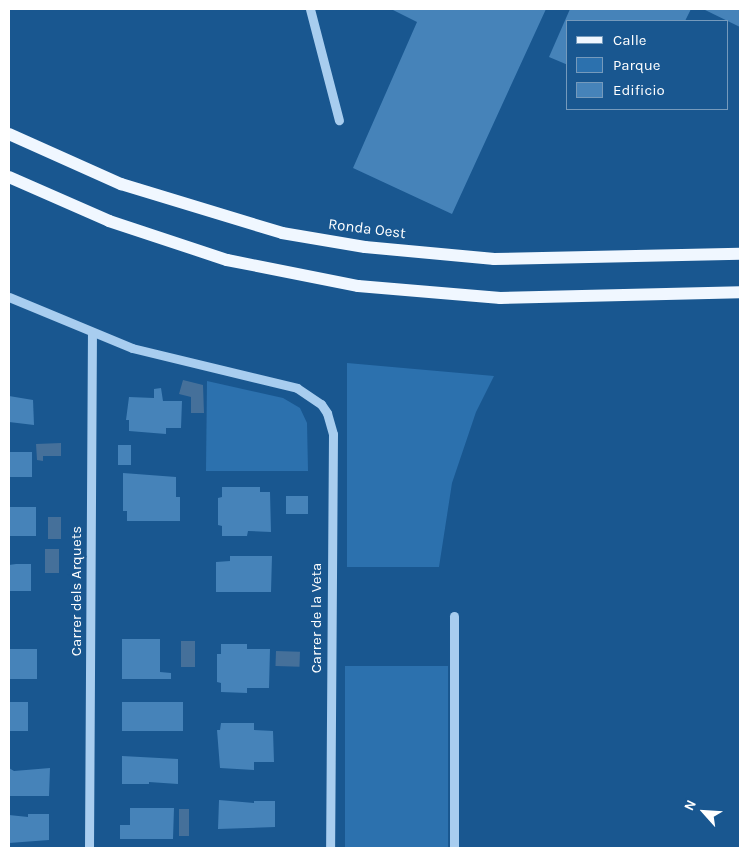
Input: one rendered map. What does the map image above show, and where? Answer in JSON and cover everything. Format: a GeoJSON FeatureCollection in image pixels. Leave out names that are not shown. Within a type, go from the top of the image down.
{"type":"FeatureCollection","features":[{"type":"Feature","properties":{"kind":"main road","name":"Ronda Oest"},"geometry":{"type":"LineString","coordinates":[[9,134],[121,184],[282,233],[365,247],[494,259],[740,254]]}},
{"type":"Feature","properties":{"kind":"main road"},"geometry":{"type":"LineString","coordinates":[[9,177],[109,221],[228,260],[358,286],[500,298],[740,292]]}},
{"type":"Feature","properties":{"kind":"street"},"geometry":{"type":"LineString","coordinates":[[310,9],[339,120]]}},
{"type":"Feature","properties":{"kind":"street"},"geometry":{"type":"LineString","coordinates":[[9,297],[92,333]]}},
{"type":"Feature","properties":{"kind":"street","name":"Carrer de la Veta"},"geometry":{"type":"LineString","coordinates":[[92,333],[160,356],[278,382],[311,395],[327,413],[332,434],[330,848]]}},
{"type":"Feature","properties":{"kind":"street","name":"Carrer dels Arquets"},"geometry":{"type":"LineString","coordinates":[[89,848],[92,333]]}},
{"type":"Feature","properties":{"kind":"street"},"geometry":{"type":"LineString","coordinates":[[454,616],[454,848]]}},
{"type":"Feature","properties":{"kind":"green space"},"geometry":{"type":"Polygon","coordinates":[[[347,363],[494,376],[476,412],[452,483],[439,567],[347,567],[347,363]]]}},
{"type":"Feature","properties":{"kind":"green space"},"geometry":{"type":"Polygon","coordinates":[[[207,381],[283,398],[300,408],[307,423],[308,471],[206,471],[207,381]]]}},
{"type":"Feature","properties":{"kind":"green space"},"geometry":{"type":"Polygon","coordinates":[[[345,666],[448,666],[448,848],[345,848],[345,666]]]}},
{"type":"Feature","properties":{"kind":"shaded area"},"geometry":{"type":"Polygon","coordinates":[[[183,380],[203,385],[204,413],[191,413],[191,397],[179,394],[183,380]]]}},
{"type":"Feature","properties":{"kind":"shaded area"},"geometry":{"type":"Polygon","coordinates":[[[61,443],[61,456],[43,456],[43,461],[37,460],[36,444],[61,443]]]}},
{"type":"Feature","properties":{"kind":"shaded area"},"geometry":{"type":"Polygon","coordinates":[[[48,517],[61,517],[61,539],[48,539],[48,517]]]}},
{"type":"Feature","properties":{"kind":"shaded area"},"geometry":{"type":"Polygon","coordinates":[[[45,549],[59,549],[59,573],[45,573],[45,549]]]}},
{"type":"Feature","properties":{"kind":"shaded area"},"geometry":{"type":"Polygon","coordinates":[[[181,641],[195,641],[195,667],[181,667],[181,641]]]}},
{"type":"Feature","properties":{"kind":"shaded area"},"geometry":{"type":"Polygon","coordinates":[[[276,651],[300,652],[299,667],[275,666],[276,651]]]}},
{"type":"Feature","properties":{"kind":"shaded area"},"geometry":{"type":"Polygon","coordinates":[[[179,809],[189,809],[189,836],[179,836],[179,809]]]}},
{"type":"Feature","properties":{"kind":"building"},"geometry":{"type":"Polygon","coordinates":[[[391,9],[546,9],[452,214],[353,168],[417,22],[391,9]]]}},
{"type":"Feature","properties":{"kind":"building"},"geometry":{"type":"Polygon","coordinates":[[[570,9],[691,9],[686,20],[566,20],[566,64],[549,57],[570,9]]]}},
{"type":"Feature","properties":{"kind":"building"},"geometry":{"type":"Polygon","coordinates":[[[703,9],[740,9],[740,27],[703,9]]]}},
{"type":"Feature","properties":{"kind":"building"},"geometry":{"type":"Polygon","coordinates":[[[161,388],[163,401],[182,401],[181,428],[166,428],[166,434],[129,431],[129,420],[126,420],[129,397],[154,398],[154,389],[161,388]]]}},
{"type":"Feature","properties":{"kind":"building"},"geometry":{"type":"Polygon","coordinates":[[[9,396],[33,400],[34,425],[9,422],[9,396]]]}},
{"type":"Feature","properties":{"kind":"building"},"geometry":{"type":"Polygon","coordinates":[[[118,445],[131,445],[131,465],[118,465],[118,445]]]}},
{"type":"Feature","properties":{"kind":"building"},"geometry":{"type":"Polygon","coordinates":[[[9,452],[32,452],[32,477],[9,477],[9,452]]]}},
{"type":"Feature","properties":{"kind":"building"},"geometry":{"type":"Polygon","coordinates":[[[123,473],[176,477],[176,497],[180,497],[180,521],[127,521],[127,511],[123,511],[123,473]]]}},
{"type":"Feature","properties":{"kind":"building"},"geometry":{"type":"Polygon","coordinates":[[[222,487],[260,487],[260,492],[270,492],[271,532],[248,531],[247,536],[222,536],[222,526],[218,525],[218,498],[222,497],[222,487]]]}},
{"type":"Feature","properties":{"kind":"building"},"geometry":{"type":"Polygon","coordinates":[[[286,496],[308,496],[308,514],[286,514],[286,496]]]}},
{"type":"Feature","properties":{"kind":"building"},"geometry":{"type":"Polygon","coordinates":[[[9,507],[36,507],[36,536],[9,536],[9,507]]]}},
{"type":"Feature","properties":{"kind":"building"},"geometry":{"type":"Polygon","coordinates":[[[230,556],[272,556],[271,592],[216,592],[216,562],[230,561],[230,556]]]}},
{"type":"Feature","properties":{"kind":"building"},"geometry":{"type":"Polygon","coordinates":[[[31,564],[31,591],[9,591],[9,565],[31,564]]]}},
{"type":"Feature","properties":{"kind":"building"},"geometry":{"type":"Polygon","coordinates":[[[122,639],[160,639],[160,672],[171,673],[171,679],[122,679],[122,639]]]}},
{"type":"Feature","properties":{"kind":"building"},"geometry":{"type":"Polygon","coordinates":[[[221,644],[247,644],[247,649],[270,649],[269,688],[247,688],[247,693],[221,692],[221,683],[217,682],[217,654],[221,654],[221,644]]]}},
{"type":"Feature","properties":{"kind":"building"},"geometry":{"type":"Polygon","coordinates":[[[9,649],[37,649],[37,679],[9,679],[9,649]]]}},
{"type":"Feature","properties":{"kind":"building"},"geometry":{"type":"Polygon","coordinates":[[[9,702],[28,702],[28,731],[9,731],[9,702]]]}},
{"type":"Feature","properties":{"kind":"building"},"geometry":{"type":"Polygon","coordinates":[[[122,702],[183,702],[183,731],[122,731],[122,702]]]}},
{"type":"Feature","properties":{"kind":"building"},"geometry":{"type":"Polygon","coordinates":[[[221,723],[254,723],[254,730],[273,731],[274,762],[254,762],[254,770],[220,768],[217,730],[220,730],[221,723]]]}},
{"type":"Feature","properties":{"kind":"building"},"geometry":{"type":"Polygon","coordinates":[[[122,756],[178,759],[178,784],[149,782],[149,784],[122,784],[122,756]]]}},
{"type":"Feature","properties":{"kind":"building"},"geometry":{"type":"Polygon","coordinates":[[[9,768],[14,771],[50,768],[49,796],[9,796],[9,768]]]}},
{"type":"Feature","properties":{"kind":"building"},"geometry":{"type":"Polygon","coordinates":[[[219,800],[254,803],[254,801],[275,801],[275,827],[218,829],[219,800]]]}},
{"type":"Feature","properties":{"kind":"building"},"geometry":{"type":"Polygon","coordinates":[[[130,808],[174,808],[173,839],[120,839],[120,825],[130,825],[130,808]]]}},
{"type":"Feature","properties":{"kind":"building"},"geometry":{"type":"Polygon","coordinates":[[[28,814],[49,814],[49,840],[9,843],[9,815],[28,817],[28,814]]]}}]}
